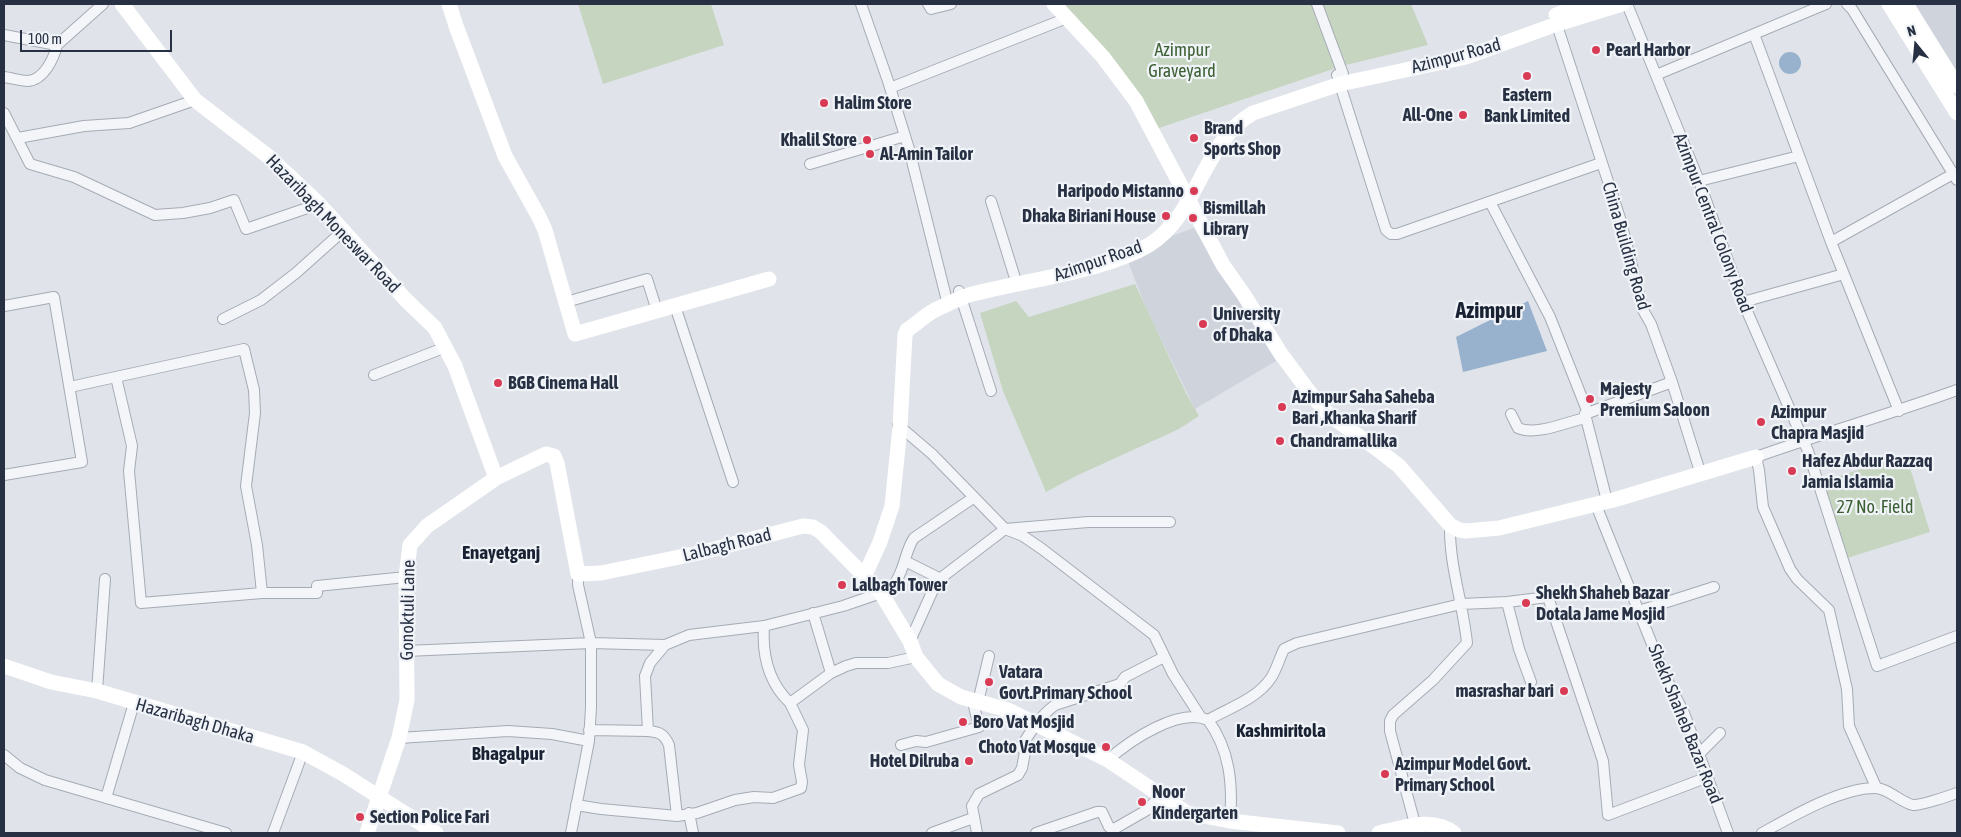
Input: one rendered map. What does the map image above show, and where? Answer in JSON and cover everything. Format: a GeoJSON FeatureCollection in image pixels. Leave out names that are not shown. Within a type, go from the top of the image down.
{"type":"FeatureCollection","features":[{"type":"Feature","properties":{"kind":"street"},"geometry":{"type":"LineString","coordinates":[[4,77],[29,81],[40,75],[54,58],[57,45],[104,4]]}},
{"type":"Feature","properties":{"kind":"street","name":"Hazaribagh Moneswar Road"},"geometry":{"type":"LineString","coordinates":[[122,4],[195,100],[270,157],[319,204],[405,299],[435,328],[455,366],[496,478]]}},
{"type":"Feature","properties":{"kind":"street"},"geometry":{"type":"LineString","coordinates":[[449,4],[505,156],[545,230],[575,334],[769,279]]}},
{"type":"Feature","properties":{"kind":"street"},"geometry":{"type":"LineString","coordinates":[[861,4],[956,295],[991,391]]}},
{"type":"Feature","properties":{"kind":"street"},"geometry":{"type":"LineString","coordinates":[[928,4],[931,9],[934,9],[950,4]]}},
{"type":"Feature","properties":{"kind":"street"},"geometry":{"type":"LineString","coordinates":[[1054,4],[1103,57],[1136,101],[1222,265],[1244,295],[1281,354],[1310,393],[1328,414],[1399,466],[1450,526],[1459,530],[1499,528],[1607,502],[1701,475],[1804,440],[1899,411],[1957,390]]}},
{"type":"Feature","properties":{"kind":"street"},"geometry":{"type":"LineString","coordinates":[[1317,4],[1386,230],[1391,234],[1397,234],[1602,163]]}},
{"type":"Feature","properties":{"kind":"street","name":"Azimpur Road"},"geometry":{"type":"LineString","coordinates":[[1556,20],[1586,4]]}},
{"type":"Feature","properties":{"kind":"street","name":"Azimpur Road"},"geometry":{"type":"LineString","coordinates":[[956,295],[1044,279],[1134,253],[1165,233],[1178,217],[1222,128],[1238,111],[1249,105],[1340,77],[1464,47],[1556,20],[1622,4]]}},
{"type":"Feature","properties":{"kind":"street","name":"Azimpur Central Colony Road"},"geometry":{"type":"LineString","coordinates":[[1627,4],[1699,181],[1743,302],[1804,440],[1877,666],[1957,636]]}},
{"type":"Feature","properties":{"kind":"street"},"geometry":{"type":"LineString","coordinates":[[1656,75],[1826,4]]}},
{"type":"Feature","properties":{"kind":"street"},"geometry":{"type":"LineString","coordinates":[[1831,242],[1955,177],[1852,9],[1847,4]]}},
{"type":"Feature","properties":{"kind":"street"},"geometry":{"type":"LineString","coordinates":[[1889,4],[1957,113]]}},
{"type":"Feature","properties":{"kind":"street"},"geometry":{"type":"LineString","coordinates":[[1906,4],[1957,86]]}},
{"type":"Feature","properties":{"kind":"street"},"geometry":{"type":"LineString","coordinates":[[890,88],[1067,18]]}},
{"type":"Feature","properties":{"kind":"street","name":"China Building Road"},"geometry":{"type":"LineString","coordinates":[[1556,20],[1620,218],[1643,310],[1651,324],[1672,382],[1701,475]]}},
{"type":"Feature","properties":{"kind":"street"},"geometry":{"type":"LineString","coordinates":[[1754,34],[1831,242],[1899,411]]}},
{"type":"Feature","properties":{"kind":"street"},"geometry":{"type":"LineString","coordinates":[[4,35],[57,45]]}},
{"type":"Feature","properties":{"kind":"street"},"geometry":{"type":"LineString","coordinates":[[18,138],[84,126],[130,123],[195,100]]}},
{"type":"Feature","properties":{"kind":"street"},"geometry":{"type":"LineString","coordinates":[[4,113],[30,164],[74,177],[155,215],[183,213],[210,208],[234,200],[246,229],[319,204]]}},
{"type":"Feature","properties":{"kind":"street"},"geometry":{"type":"LineString","coordinates":[[810,164],[905,136]]}},
{"type":"Feature","properties":{"kind":"street"},"geometry":{"type":"LineString","coordinates":[[1699,181],[1799,156]]}},
{"type":"Feature","properties":{"kind":"street","name":"Azimpur Road"},"geometry":{"type":"LineString","coordinates":[[861,574],[882,505],[897,424],[898,332],[923,309],[956,295],[1015,278],[1066,267],[1131,247],[1162,228],[1187,197]]}},
{"type":"Feature","properties":{"kind":"street"},"geometry":{"type":"LineString","coordinates":[[991,202],[1015,278]]}},
{"type":"Feature","properties":{"kind":"street","name":"Shekh Shaheb Bazar Road"},"geometry":{"type":"LineString","coordinates":[[1490,202],[1550,317],[1586,415],[1607,502],[1605,528],[1664,674],[1684,713],[1728,833]]}},
{"type":"Feature","properties":{"kind":"street"},"geometry":{"type":"LineString","coordinates":[[223,318],[261,300],[296,273],[344,230]]}},
{"type":"Feature","properties":{"kind":"street"},"geometry":{"type":"LineString","coordinates":[[1743,302],[1844,274]]}},
{"type":"Feature","properties":{"kind":"street"},"geometry":{"type":"LineString","coordinates":[[566,302],[647,279],[657,311]]}},
{"type":"Feature","properties":{"kind":"street"},"geometry":{"type":"LineString","coordinates":[[4,306],[54,296],[82,462],[4,475]]}},
{"type":"Feature","properties":{"kind":"street"},"geometry":{"type":"LineString","coordinates":[[675,306],[733,482]]}},
{"type":"Feature","properties":{"kind":"street"},"geometry":{"type":"LineString","coordinates":[[374,375],[446,347]]}},
{"type":"Feature","properties":{"kind":"street"},"geometry":{"type":"LineString","coordinates":[[70,388],[244,348],[254,390],[255,413],[246,486],[257,545],[262,593]]}},
{"type":"Feature","properties":{"kind":"street"},"geometry":{"type":"LineString","coordinates":[[116,377],[132,446],[129,471],[141,603],[262,593],[317,593],[317,586],[406,577]]}},
{"type":"Feature","properties":{"kind":"street"},"geometry":{"type":"LineString","coordinates":[[1511,414],[1518,428],[1528,431],[1538,430],[1586,415],[1672,382]]}},
{"type":"Feature","properties":{"kind":"street"},"geometry":{"type":"LineString","coordinates":[[897,424],[932,454],[1005,529],[1023,536],[1154,635],[1164,657],[1204,718],[1216,732],[1226,753],[1231,780],[1230,821],[1338,833]]}},
{"type":"Feature","properties":{"kind":"street","name":"Gonoktuli Lane"},"geometry":{"type":"LineString","coordinates":[[367,833],[399,738],[407,700],[406,577],[410,545],[427,526],[496,478],[546,454],[554,456],[557,463],[578,574]]}},
{"type":"Feature","properties":{"kind":"street"},"geometry":{"type":"LineString","coordinates":[[1756,457],[1760,470],[1763,508],[1790,569],[1797,579],[1829,610],[1847,689],[1849,726],[1876,788]]}},
{"type":"Feature","properties":{"kind":"street"},"geometry":{"type":"LineString","coordinates":[[648,731],[645,676],[656,653],[665,645],[688,635],[764,626],[882,596],[895,586],[905,561],[908,547],[914,538],[973,498]]}},
{"type":"Feature","properties":{"kind":"street"},"geometry":{"type":"LineString","coordinates":[[1605,528],[1607,502]]}},
{"type":"Feature","properties":{"kind":"street"},"geometry":{"type":"LineString","coordinates":[[910,641],[937,582],[1005,529],[1088,522],[1170,522]]}},
{"type":"Feature","properties":{"kind":"street","name":"Lalbagh Road"},"geometry":{"type":"LineString","coordinates":[[578,574],[601,573],[699,553],[804,526],[814,527],[882,596],[910,641],[916,657],[938,684],[962,697],[1008,710],[1108,760],[1187,813],[1230,821]]}},
{"type":"Feature","properties":{"kind":"street"},"geometry":{"type":"LineString","coordinates":[[1415,824],[1390,731],[1390,721],[1393,715],[1433,680],[1468,642],[1450,554],[1450,526]]}},
{"type":"Feature","properties":{"kind":"street"},"geometry":{"type":"LineString","coordinates":[[905,561],[941,579]]}},
{"type":"Feature","properties":{"kind":"street"},"geometry":{"type":"LineString","coordinates":[[571,833],[589,742],[592,688],[591,643],[578,585],[578,574]]}},
{"type":"Feature","properties":{"kind":"street"},"geometry":{"type":"LineString","coordinates":[[97,691],[105,579]]}},
{"type":"Feature","properties":{"kind":"street"},"geometry":{"type":"LineString","coordinates":[[1638,611],[1714,587]]}},
{"type":"Feature","properties":{"kind":"street"},"geometry":{"type":"LineString","coordinates":[[1108,760],[1138,736],[1157,726],[1204,718],[1251,697],[1263,688],[1272,676],[1284,649],[1307,640],[1461,604],[1507,602],[1548,596],[1603,761],[1608,815],[1708,777]]}},
{"type":"Feature","properties":{"kind":"street"},"geometry":{"type":"LineString","coordinates":[[1507,602],[1519,649],[1531,682]]}},
{"type":"Feature","properties":{"kind":"street"},"geometry":{"type":"LineString","coordinates":[[813,613],[830,673]]}},
{"type":"Feature","properties":{"kind":"street"},"geometry":{"type":"LineString","coordinates":[[576,805],[677,816],[735,800],[754,797],[773,798],[800,788],[802,782],[799,765],[804,730],[790,702],[781,694],[766,664],[763,644],[764,626]]}},
{"type":"Feature","properties":{"kind":"street"},"geometry":{"type":"LineString","coordinates":[[406,651],[591,643],[665,645]]}},
{"type":"Feature","properties":{"kind":"street"},"geometry":{"type":"LineString","coordinates":[[901,745],[916,741],[926,742],[979,727],[980,724],[974,706],[978,702],[989,656]]}},
{"type":"Feature","properties":{"kind":"street"},"geometry":{"type":"LineString","coordinates":[[790,702],[830,673],[856,663],[888,663],[916,657]]}},
{"type":"Feature","properties":{"kind":"street"},"geometry":{"type":"LineString","coordinates":[[977,833],[972,806],[979,794],[1018,775],[1022,768],[1025,752],[1020,747],[1035,725],[1055,705],[1120,684],[1125,677],[1164,657]]}},
{"type":"Feature","properties":{"kind":"street","name":"Hazaribagh Dhaka"},"geometry":{"type":"LineString","coordinates":[[4,666],[51,682],[97,691],[303,752],[436,833]]}},
{"type":"Feature","properties":{"kind":"street"},"geometry":{"type":"LineString","coordinates":[[106,798],[134,703]]}},
{"type":"Feature","properties":{"kind":"street"},"geometry":{"type":"LineString","coordinates":[[589,730],[648,731],[659,732],[664,736],[669,745],[677,816]]}},
{"type":"Feature","properties":{"kind":"street"},"geometry":{"type":"LineString","coordinates":[[399,738],[508,731],[552,734],[589,742]]}},
{"type":"Feature","properties":{"kind":"street"},"geometry":{"type":"LineString","coordinates":[[1699,754],[1720,733]]}},
{"type":"Feature","properties":{"kind":"street"},"geometry":{"type":"LineString","coordinates":[[273,833],[303,752]]}},
{"type":"Feature","properties":{"kind":"street"},"geometry":{"type":"LineString","coordinates":[[4,756],[20,768],[45,780],[226,833]]}},
{"type":"Feature","properties":{"kind":"street"},"geometry":{"type":"LineString","coordinates":[[1762,833],[1797,813],[1836,797],[1876,788],[1914,805],[1957,794]]}},
{"type":"Feature","properties":{"kind":"street"},"geometry":{"type":"LineString","coordinates":[[1036,833],[1097,812],[1102,812],[1109,827],[1114,829],[1147,810],[1160,796]]}},
{"type":"Feature","properties":{"kind":"street"},"geometry":{"type":"LineString","coordinates":[[689,813],[693,833]]}},
{"type":"Feature","properties":{"kind":"street"},"geometry":{"type":"LineString","coordinates":[[932,833],[973,818]]}},
{"type":"Feature","properties":{"kind":"street"},"geometry":{"type":"LineString","coordinates":[[1379,833],[1415,824],[1431,824],[1449,829],[1454,833]]}},
{"type":"Feature","properties":{"kind":"shaded area"},"geometry":{"type":"Polygon","coordinates":[[[1914,4],[1957,4],[1957,75],[1914,4]]]}},
{"type":"Feature","properties":{"kind":"shaded area","name":"University of Dhaka"},"geometry":{"type":"Polygon","coordinates":[[[1194,228],[1276,361],[1195,409],[1146,308],[1124,251],[1194,228]]]}},
{"type":"Feature","properties":{"kind":"green space"},"geometry":{"type":"Polygon","coordinates":[[[578,4],[711,4],[724,45],[603,84],[578,4]]]}},
{"type":"Feature","properties":{"kind":"green space","name":"Azimpur Graveyard"},"geometry":{"type":"Polygon","coordinates":[[[1062,4],[1411,4],[1428,45],[1342,66],[1156,129],[1062,4]]]}},
{"type":"Feature","properties":{"kind":"green space"},"geometry":{"type":"Polygon","coordinates":[[[1135,284],[1186,393],[1199,416],[1179,429],[1076,476],[1046,492],[1003,391],[980,313],[1016,301],[1029,317],[1135,284]]]}},
{"type":"Feature","properties":{"kind":"green space","name":"27 No. Field"},"geometry":{"type":"Polygon","coordinates":[[[1906,455],[1930,532],[1844,559],[1820,482],[1906,455]]]}},
{"type":"Feature","properties":{"kind":"water"},"geometry":{"type":"Polygon","coordinates":[[[1790,52],[1798,55],[1801,63],[1798,71],[1790,74],[1782,71],[1779,63],[1782,55],[1790,52]]]}},
{"type":"Feature","properties":{"kind":"water"},"geometry":{"type":"Polygon","coordinates":[[[1528,301],[1547,351],[1463,372],[1456,337],[1528,301]]]}},
{"type":"Feature","properties":{"kind":"place","name":"Pearl Harbor"},"geometry":{"type":"Point","coordinates":[1596,50]}},
{"type":"Feature","properties":{"kind":"place","name":"Eastern Bank Limited"},"geometry":{"type":"Point","coordinates":[1527,76]}},
{"type":"Feature","properties":{"kind":"place","name":"Halim Store"},"geometry":{"type":"Point","coordinates":[824,103]}},
{"type":"Feature","properties":{"kind":"place","name":"All-One"},"geometry":{"type":"Point","coordinates":[1463,115]}},
{"type":"Feature","properties":{"kind":"place","name":"Brand Sports Shop"},"geometry":{"type":"Point","coordinates":[1194,138]}},
{"type":"Feature","properties":{"kind":"place","name":"Khalil Store"},"geometry":{"type":"Point","coordinates":[867,140]}},
{"type":"Feature","properties":{"kind":"place","name":"Al-Amin Tailor"},"geometry":{"type":"Point","coordinates":[870,154]}},
{"type":"Feature","properties":{"kind":"place","name":"Haripodo Mistanno"},"geometry":{"type":"Point","coordinates":[1194,191]}},
{"type":"Feature","properties":{"kind":"place","name":"Dhaka Biriani House"},"geometry":{"type":"Point","coordinates":[1166,216]}},
{"type":"Feature","properties":{"kind":"place","name":"Bismillah Library"},"geometry":{"type":"Point","coordinates":[1193,218]}},
{"type":"Feature","properties":{"kind":"place","name":"University of Dhaka"},"geometry":{"type":"Point","coordinates":[1203,324]}},
{"type":"Feature","properties":{"kind":"place","name":"BGB Cinema Hall"},"geometry":{"type":"Point","coordinates":[498,383]}},
{"type":"Feature","properties":{"kind":"place","name":"Majesty Premium Saloon"},"geometry":{"type":"Point","coordinates":[1590,399]}},
{"type":"Feature","properties":{"kind":"place","name":"Azimpur Saha Saheba Bari ,Khanka Sharif"},"geometry":{"type":"Point","coordinates":[1282,407]}},
{"type":"Feature","properties":{"kind":"place","name":"Azimpur Chapra Masjid"},"geometry":{"type":"Point","coordinates":[1761,422]}},
{"type":"Feature","properties":{"kind":"place","name":"Chandramallika"},"geometry":{"type":"Point","coordinates":[1280,441]}},
{"type":"Feature","properties":{"kind":"place","name":"Hafez Abdur Razzaq Jamia Islamia"},"geometry":{"type":"Point","coordinates":[1792,471]}},
{"type":"Feature","properties":{"kind":"place","name":"Lalbagh Tower"},"geometry":{"type":"Point","coordinates":[842,585]}},
{"type":"Feature","properties":{"kind":"place","name":"Shekh Shaheb Bazar Dotala Jame Mosjid"},"geometry":{"type":"Point","coordinates":[1526,603]}},
{"type":"Feature","properties":{"kind":"place","name":"Vatara Govt.Primary School"},"geometry":{"type":"Point","coordinates":[989,682]}},
{"type":"Feature","properties":{"kind":"place","name":"masrashar bari"},"geometry":{"type":"Point","coordinates":[1564,691]}},
{"type":"Feature","properties":{"kind":"place","name":"Boro Vat Mosjid"},"geometry":{"type":"Point","coordinates":[963,722]}},
{"type":"Feature","properties":{"kind":"place","name":"Choto Vat Mosque"},"geometry":{"type":"Point","coordinates":[1106,747]}},
{"type":"Feature","properties":{"kind":"place","name":"Hotel Dilruba"},"geometry":{"type":"Point","coordinates":[969,761]}},
{"type":"Feature","properties":{"kind":"place","name":"Azimpur Model Govt. Primary School"},"geometry":{"type":"Point","coordinates":[1385,774]}},
{"type":"Feature","properties":{"kind":"place","name":"Noor Kindergarten"},"geometry":{"type":"Point","coordinates":[1142,802]}},
{"type":"Feature","properties":{"kind":"place","name":"Section Police Fari"},"geometry":{"type":"Point","coordinates":[360,817]}},
{"type":"Feature","properties":{"kind":"district","name":"Azimpur"},"geometry":{"type":"Point","coordinates":[1489,311]}},
{"type":"Feature","properties":{"kind":"district","name":"Enayetganj"},"geometry":{"type":"Point","coordinates":[501,553]}},
{"type":"Feature","properties":{"kind":"district","name":"Kashmiritola"},"geometry":{"type":"Point","coordinates":[1281,731]}},
{"type":"Feature","properties":{"kind":"district","name":"Bhagalpur"},"geometry":{"type":"Point","coordinates":[508,754]}}]}
